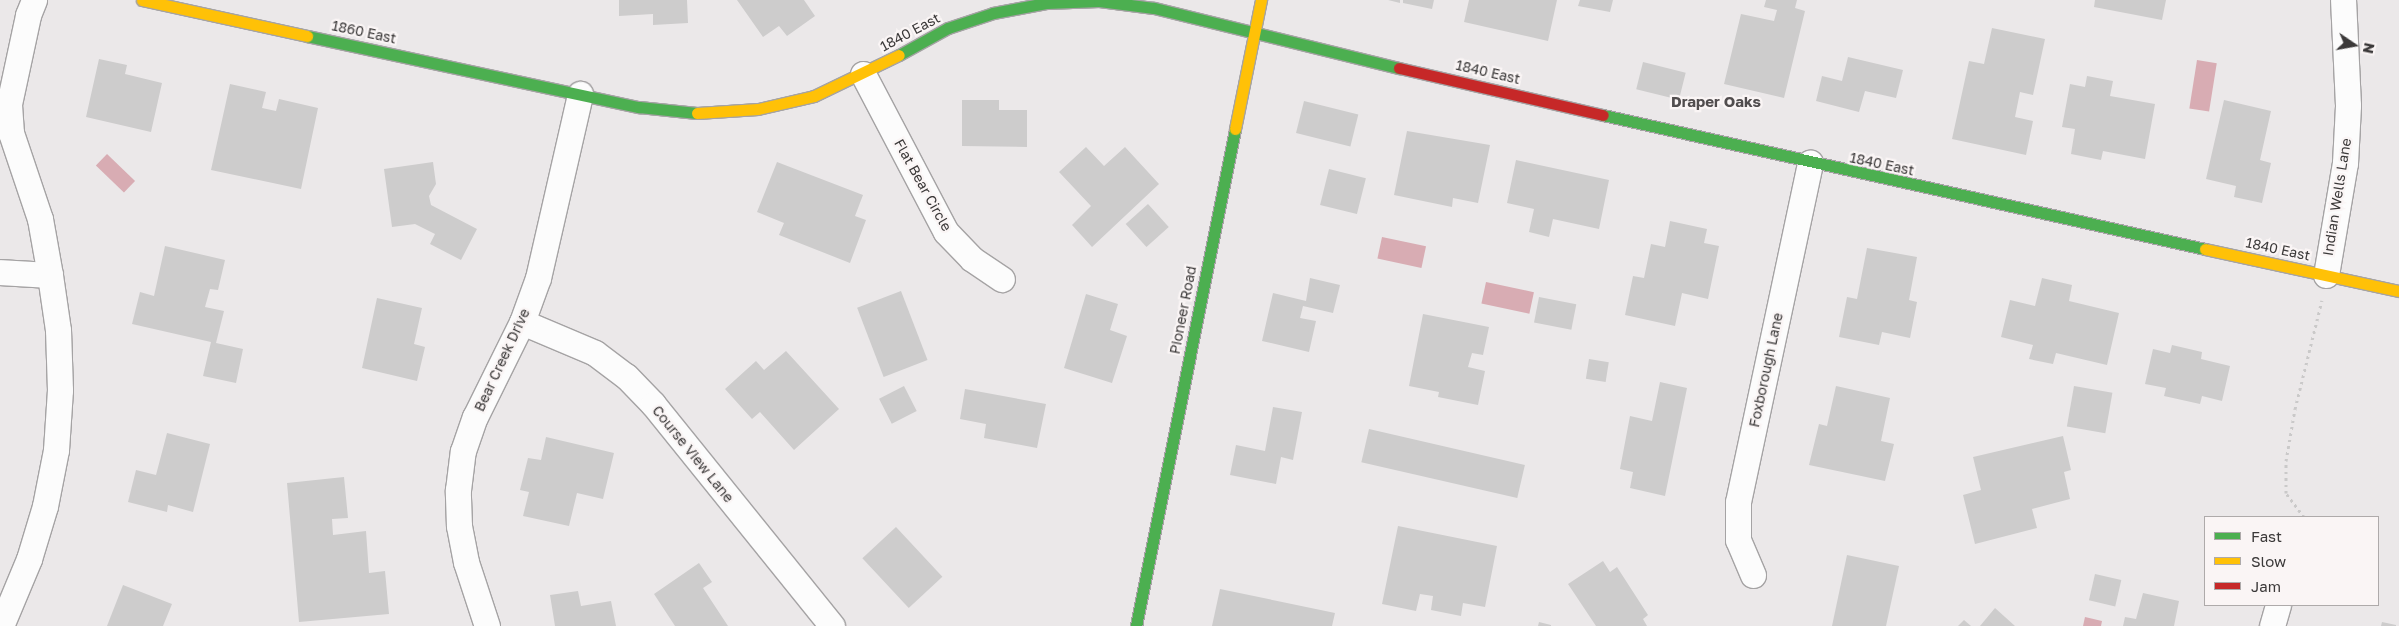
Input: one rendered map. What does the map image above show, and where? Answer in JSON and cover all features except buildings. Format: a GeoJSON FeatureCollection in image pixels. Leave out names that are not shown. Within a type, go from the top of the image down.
{"type":"FeatureCollection","features":[{"type":"Feature","properties":{"kind":"street"},"geometry":{"type":"LineString","coordinates":[[1,626],[29,559],[45,506],[56,450],[60,390],[58,330],[40,220],[11,133],[10,104],[26,24],[34,0]]}},
{"type":"Feature","properties":{"kind":"street","name":"1860 East"},"geometry":{"type":"LineString","coordinates":[[142,0],[580,94]]}},
{"type":"Feature","properties":{"kind":"street","name":"Pioneer Road"},"geometry":{"type":"LineString","coordinates":[[1136,626],[1261,0]]}},
{"type":"Feature","properties":{"kind":"street","name":"Indian Wells Lane"},"geometry":{"type":"LineString","coordinates":[[2326,275],[2345,163],[2348,114],[2343,0]]}},
{"type":"Feature","properties":{"kind":"street","name":"1840 East"},"geometry":{"type":"LineString","coordinates":[[580,94],[640,107],[709,112],[758,109],[814,96],[864,74],[948,28],[993,13],[1046,3],[1099,1],[1154,8],[1254,31],[1345,56],[1810,163],[2399,291]]}},
{"type":"Feature","properties":{"kind":"street","name":"Flat Bear Circle"},"geometry":{"type":"LineString","coordinates":[[864,74],[946,232],[972,259],[1002,278]]}},
{"type":"Feature","properties":{"kind":"street","name":"Bear Creek Drive"},"geometry":{"type":"LineString","coordinates":[[488,626],[466,562],[459,526],[458,490],[463,451],[475,417],[522,322],[550,236],[580,94]]}},
{"type":"Feature","properties":{"kind":"street","name":"Foxborough Lane"},"geometry":{"type":"LineString","coordinates":[[1752,575],[1738,540],[1738,502],[1810,163]]}},
{"type":"Feature","properties":{"kind":"street"},"geometry":{"type":"LineString","coordinates":[[0,272],[50,275]]}},
{"type":"Feature","properties":{"kind":"street","name":"Course View Lane"},"geometry":{"type":"LineString","coordinates":[[522,322],[586,349],[626,376],[653,404],[832,626]]}},
{"type":"Feature","properties":{"kind":"street"},"geometry":{"type":"LineString","coordinates":[[2272,626],[2278,606]]}},
{"type":"Feature","properties":{"kind":"path"},"geometry":{"type":"LineString","coordinates":[[2303,516],[2286,493],[2286,461],[2326,275]]}},
{"type":"Feature","properties":{"kind":"shaded area"},"geometry":{"type":"Polygon","coordinates":[[[2197,60],[2217,63],[2209,112],[2189,108],[2197,60]]]}},
{"type":"Feature","properties":{"kind":"shaded area"},"geometry":{"type":"Polygon","coordinates":[[[107,154],[135,181],[124,193],[96,166],[107,154]]]}},
{"type":"Feature","properties":{"kind":"shaded area"},"geometry":{"type":"Polygon","coordinates":[[[1382,237],[1426,246],[1421,268],[1377,259],[1382,237]]]}},
{"type":"Feature","properties":{"kind":"shaded area"},"geometry":{"type":"Polygon","coordinates":[[[1486,282],[1534,292],[1529,314],[1481,304],[1486,282]]]}},
{"type":"Feature","properties":{"kind":"shaded area"},"geometry":{"type":"Polygon","coordinates":[[[2085,617],[2102,621],[2101,626],[2083,626],[2085,617]]]}},
{"type":"Feature","properties":{"kind":"traffic: fast"},"geometry":{"type":"LineString","coordinates":[[899,55],[948,28],[993,13],[1046,3],[1099,1],[1154,8],[1399,68]]}},
{"type":"Feature","properties":{"kind":"traffic: fast"},"geometry":{"type":"LineString","coordinates":[[307,36],[639,107],[697,113]]}},
{"type":"Feature","properties":{"kind":"traffic: fast"},"geometry":{"type":"LineString","coordinates":[[1603,115],[2205,249]]}},
{"type":"Feature","properties":{"kind":"traffic: fast"},"geometry":{"type":"LineString","coordinates":[[1136,626],[1235,129]]}},
{"type":"Feature","properties":{"kind":"traffic: slow"},"geometry":{"type":"LineString","coordinates":[[142,0],[307,36]]}},
{"type":"Feature","properties":{"kind":"traffic: slow"},"geometry":{"type":"LineString","coordinates":[[1235,129],[1261,0]]}},
{"type":"Feature","properties":{"kind":"traffic: slow"},"geometry":{"type":"LineString","coordinates":[[697,113],[758,109],[814,96],[899,55]]}},
{"type":"Feature","properties":{"kind":"traffic: slow"},"geometry":{"type":"LineString","coordinates":[[2205,249],[2399,291]]}},
{"type":"Feature","properties":{"kind":"traffic: jam"},"geometry":{"type":"LineString","coordinates":[[1399,68],[1603,115]]}},
{"type":"Feature","properties":{"kind":"district","name":"Draper Oaks"},"geometry":{"type":"Point","coordinates":[1716,102]}}]}
